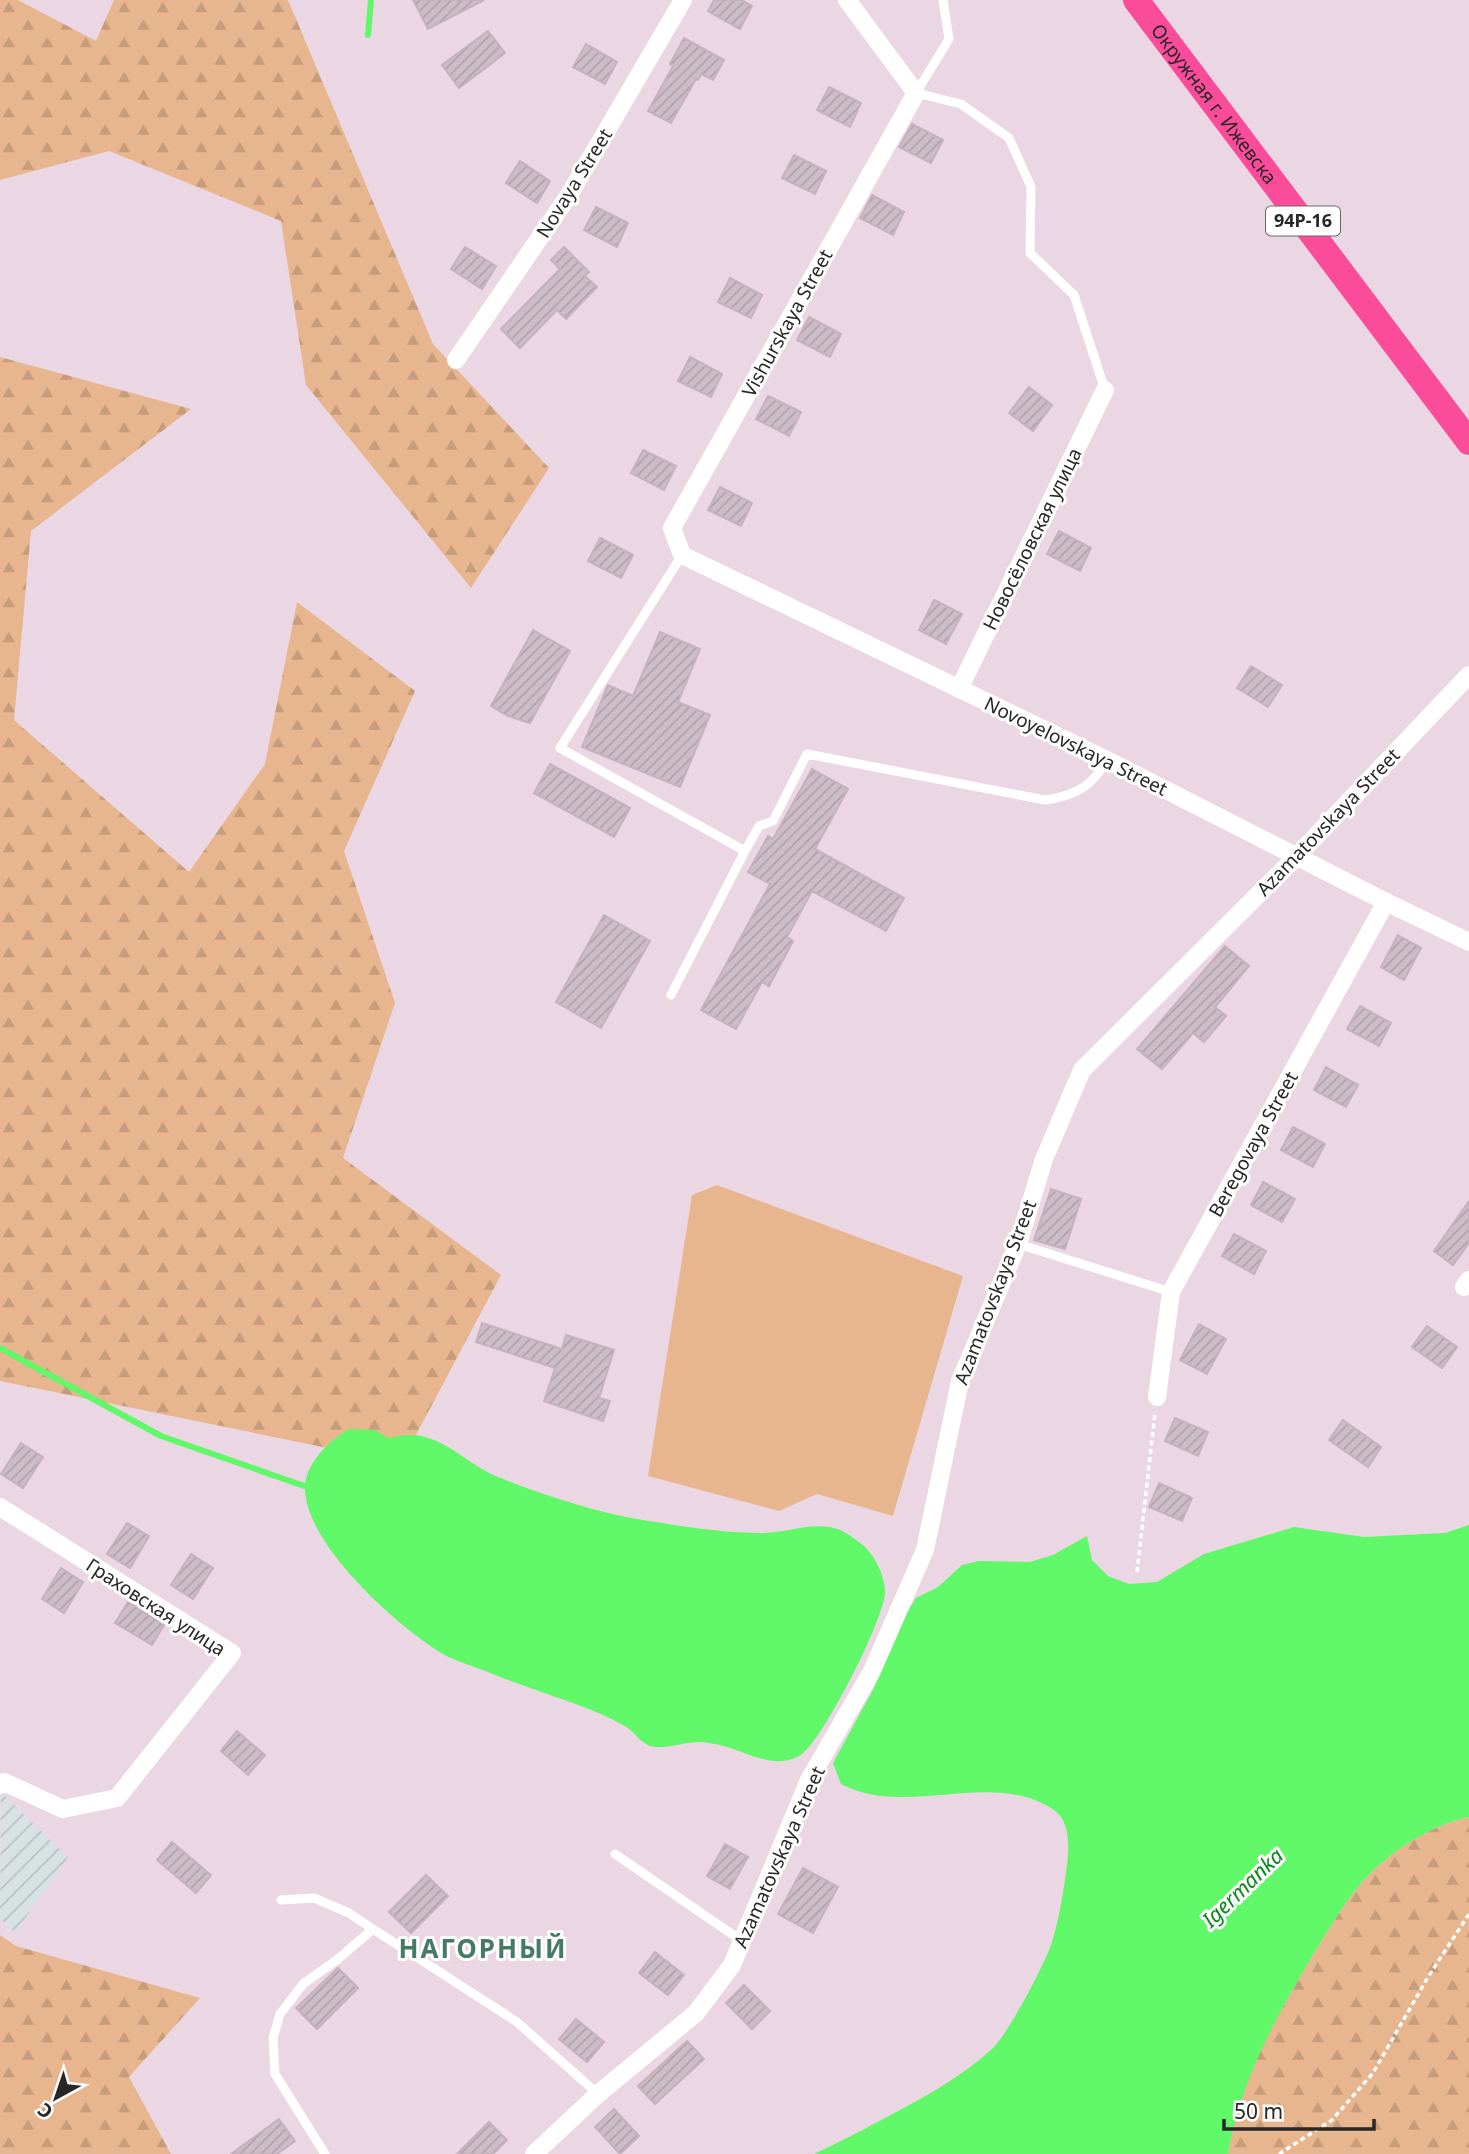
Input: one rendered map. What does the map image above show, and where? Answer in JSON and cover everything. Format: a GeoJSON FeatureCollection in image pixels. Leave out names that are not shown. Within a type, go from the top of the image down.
{"type":"FeatureCollection","features":[{"type":"Feature","properties":{"kind":"main road","name":"Окружная г. Ижевска"},"geometry":{"type":"LineString","coordinates":[[1136,0],[1469,442]]}},
{"type":"Feature","properties":{"kind":"street","name":"Novaya Street"},"geometry":{"type":"LineString","coordinates":[[456,360],[569,195],[683,0]]}},
{"type":"Feature","properties":{"kind":"street"},"geometry":{"type":"LineString","coordinates":[[847,0],[916,93]]}},
{"type":"Feature","properties":{"kind":"street","name":"Vishurskaya Street"},"geometry":{"type":"LineString","coordinates":[[682,555],[673,527],[916,93]]}},
{"type":"Feature","properties":{"kind":"street","name":"Новосёловская улица"},"geometry":{"type":"LineString","coordinates":[[959,689],[1105,390]]}},
{"type":"Feature","properties":{"kind":"street","name":"Novoyelovskaya Street"},"geometry":{"type":"LineString","coordinates":[[682,555],[1107,760],[1469,942]]}},
{"type":"Feature","properties":{"kind":"street","name":"Azamatovskaya Street"},"geometry":{"type":"LineString","coordinates":[[534,2154],[598,2094],[696,2013],[732,1965],[809,1780],[873,1671],[925,1550],[960,1381],[1018,1244],[1044,1159],[1082,1070],[1296,857],[1469,675]]}},
{"type":"Feature","properties":{"kind":"street","name":"Beregovaya Street"},"geometry":{"type":"LineString","coordinates":[[1157,1397],[1171,1292],[1386,902]]}},
{"type":"Feature","properties":{"kind":"street","name":"Граховская улица"},"geometry":{"type":"LineString","coordinates":[[0,1507],[232,1653],[117,1798],[63,1809],[4,1782],[0,1784]]}},
{"type":"Feature","properties":{"kind":"lane"},"geometry":{"type":"LineString","coordinates":[[943,0],[949,39],[916,93],[961,104],[1009,138],[1031,187],[1030,254],[1074,295],[1105,390]]}},
{"type":"Feature","properties":{"kind":"lane"},"geometry":{"type":"LineString","coordinates":[[682,555],[560,748],[745,851]]}},
{"type":"Feature","properties":{"kind":"lane"},"geometry":{"type":"LineString","coordinates":[[671,995],[759,826],[773,821],[807,754],[1045,800],[1068,797],[1097,777],[1107,760]]}},
{"type":"Feature","properties":{"kind":"lane"},"geometry":{"type":"LineString","coordinates":[[1018,1244],[1171,1292]]}},
{"type":"Feature","properties":{"kind":"lane"},"geometry":{"type":"LineString","coordinates":[[615,1854],[742,1941]]}},
{"type":"Feature","properties":{"kind":"lane"},"geometry":{"type":"LineString","coordinates":[[281,1900],[314,1898],[349,1913],[517,2022],[598,2094]]}},
{"type":"Feature","properties":{"kind":"lane"},"geometry":{"type":"LineString","coordinates":[[325,2154],[275,2074],[273,2038],[280,2014],[303,1984],[373,1929]]}},
{"type":"Feature","properties":{"kind":"path"},"geometry":{"type":"LineString","coordinates":[[1138,1572],[1157,1397]]}},
{"type":"Feature","properties":{"kind":"path"},"geometry":{"type":"LineString","coordinates":[[1279,2154],[1332,2120],[1373,2073],[1428,1977],[1469,1914]]}},
{"type":"Feature","properties":{"kind":"shaded area"},"geometry":{"type":"Polygon","coordinates":[[[1,1792],[68,1857],[15,1933],[0,1918],[1,1792]]]}},
{"type":"Feature","properties":{"kind":"green space"},"geometry":{"type":"Polygon","coordinates":[[[0,0],[18,0],[96,41],[114,0],[288,0],[433,344],[549,468],[471,588],[306,385],[281,221],[109,151],[0,180],[0,0]]]}},
{"type":"Feature","properties":{"kind":"green space"},"geometry":{"type":"Polygon","coordinates":[[[0,357],[191,409],[31,531],[14,720],[189,872],[265,764],[297,602],[415,691],[344,851],[395,1003],[343,1158],[501,1275],[401,1463],[0,1381],[0,357]]]}},
{"type":"Feature","properties":{"kind":"green space"},"geometry":{"type":"Polygon","coordinates":[[[717,1185],[963,1276],[893,1516],[817,1494],[779,1511],[648,1476],[692,1195],[717,1185]]]}},
{"type":"Feature","properties":{"kind":"green space"},"geometry":{"type":"Polygon","coordinates":[[[1469,1817],[1469,2154],[1228,2154],[1240,2102],[1260,2053],[1298,1981],[1345,1904],[1381,1863],[1408,1843],[1438,1827],[1469,1817]]]}},
{"type":"Feature","properties":{"kind":"green space"},"geometry":{"type":"Polygon","coordinates":[[[0,1935],[16,1946],[200,1998],[129,2077],[171,2154],[0,2154],[0,1935]]]}},
{"type":"Feature","properties":{"kind":"water"},"geometry":{"type":"Polygon","coordinates":[[[349,1429],[375,1430],[388,1438],[421,1436],[444,1445],[498,1477],[572,1503],[630,1518],[734,1532],[762,1533],[821,1526],[840,1530],[864,1546],[875,1560],[884,1584],[883,1604],[865,1649],[838,1702],[812,1744],[802,1754],[792,1759],[771,1761],[705,1742],[650,1746],[625,1726],[603,1715],[443,1654],[403,1625],[358,1582],[337,1559],[321,1535],[309,1511],[305,1489],[313,1462],[349,1429]]]}},
{"type":"Feature","properties":{"kind":"water","name":"Igermanka"},"geometry":{"type":"Polygon","coordinates":[[[1469,1525],[1469,1817],[1438,1827],[1408,1843],[1381,1863],[1345,1904],[1298,1981],[1260,2053],[1241,2102],[1228,2154],[814,2154],[927,2095],[992,2049],[1016,2014],[1042,1966],[1052,1942],[1061,1904],[1068,1842],[1065,1824],[1054,1810],[1030,1798],[1004,1793],[893,1797],[867,1793],[841,1784],[833,1763],[874,1688],[901,1622],[916,1598],[938,1587],[962,1565],[979,1561],[1030,1562],[1053,1555],[1087,1536],[1092,1560],[1108,1576],[1129,1584],[1157,1582],[1204,1554],[1294,1527],[1364,1537],[1445,1533],[1469,1525]]]}},
{"type":"Feature","properties":{"kind":"building"},"geometry":{"type":"Polygon","coordinates":[[[413,0],[484,0],[428,29],[413,0]]]}},
{"type":"Feature","properties":{"kind":"building"},"geometry":{"type":"Polygon","coordinates":[[[714,0],[741,0],[752,6],[740,29],[708,11],[714,0]]]}},
{"type":"Feature","properties":{"kind":"building"},"geometry":{"type":"Polygon","coordinates":[[[488,31],[505,53],[459,88],[442,65],[488,31]]]}},
{"type":"Feature","properties":{"kind":"building"},"geometry":{"type":"Polygon","coordinates":[[[684,38],[724,60],[713,80],[701,74],[698,80],[696,79],[671,123],[648,111],[673,66],[670,64],[684,38]]]}},
{"type":"Feature","properties":{"kind":"building"},"geometry":{"type":"Polygon","coordinates":[[[586,44],[617,62],[605,84],[573,67],[586,44]]]}},
{"type":"Feature","properties":{"kind":"building"},"geometry":{"type":"Polygon","coordinates":[[[829,87],[861,103],[850,127],[817,110],[829,87]]]}},
{"type":"Feature","properties":{"kind":"building"},"geometry":{"type":"Polygon","coordinates":[[[912,124],[943,140],[931,163],[899,147],[912,124]]]}},
{"type":"Feature","properties":{"kind":"building"},"geometry":{"type":"Polygon","coordinates":[[[794,155],[826,171],[815,194],[782,178],[794,155]]]}},
{"type":"Feature","properties":{"kind":"building"},"geometry":{"type":"Polygon","coordinates":[[[520,161],[550,181],[537,203],[506,183],[520,161]]]}},
{"type":"Feature","properties":{"kind":"building"},"geometry":{"type":"Polygon","coordinates":[[[872,195],[904,212],[893,235],[860,218],[872,195]]]}},
{"type":"Feature","properties":{"kind":"building"},"geometry":{"type":"Polygon","coordinates":[[[596,207],[628,223],[617,247],[584,230],[596,207]]]}},
{"type":"Feature","properties":{"kind":"building"},"geometry":{"type":"Polygon","coordinates":[[[465,247],[496,266],[482,289],[451,269],[465,247]]]}},
{"type":"Feature","properties":{"kind":"building"},"geometry":{"type":"Polygon","coordinates":[[[564,247],[589,272],[585,276],[597,287],[566,319],[557,310],[520,348],[501,329],[560,269],[551,260],[564,247]]]}},
{"type":"Feature","properties":{"kind":"building"},"geometry":{"type":"Polygon","coordinates":[[[730,278],[762,295],[751,318],[718,302],[730,278]]]}},
{"type":"Feature","properties":{"kind":"building"},"geometry":{"type":"Polygon","coordinates":[[[809,317],[841,334],[830,357],[797,340],[809,317]]]}},
{"type":"Feature","properties":{"kind":"building"},"geometry":{"type":"Polygon","coordinates":[[[690,357],[722,374],[711,397],[678,381],[690,357]]]}},
{"type":"Feature","properties":{"kind":"building"},"geometry":{"type":"Polygon","coordinates":[[[1029,387],[1052,405],[1033,431],[1009,413],[1029,387]]]}},
{"type":"Feature","properties":{"kind":"building"},"geometry":{"type":"Polygon","coordinates":[[[768,396],[801,412],[789,436],[756,419],[768,396]]]}},
{"type":"Feature","properties":{"kind":"building"},"geometry":{"type":"Polygon","coordinates":[[[643,450],[676,466],[664,490],[631,473],[643,450]]]}},
{"type":"Feature","properties":{"kind":"building"},"geometry":{"type":"Polygon","coordinates":[[[720,487],[752,503],[741,526],[708,510],[720,487]]]}},
{"type":"Feature","properties":{"kind":"building"},"geometry":{"type":"Polygon","coordinates":[[[1059,531],[1091,548],[1080,571],[1047,554],[1059,531]]]}},
{"type":"Feature","properties":{"kind":"building"},"geometry":{"type":"Polygon","coordinates":[[[600,538],[633,555],[621,578],[588,561],[600,538]]]}},
{"type":"Feature","properties":{"kind":"building"},"geometry":{"type":"Polygon","coordinates":[[[934,600],[962,614],[946,644],[919,630],[934,600]]]}},
{"type":"Feature","properties":{"kind":"building"},"geometry":{"type":"Polygon","coordinates":[[[533,630],[570,651],[530,723],[508,716],[491,706],[533,630]]]}},
{"type":"Feature","properties":{"kind":"building"},"geometry":{"type":"Polygon","coordinates":[[[660,632],[700,649],[678,702],[710,715],[680,787],[582,747],[608,685],[633,696],[660,632]]]}},
{"type":"Feature","properties":{"kind":"building"},"geometry":{"type":"Polygon","coordinates":[[[1251,666],[1282,685],[1268,707],[1237,688],[1251,666]]]}},
{"type":"Feature","properties":{"kind":"building"},"geometry":{"type":"Polygon","coordinates":[[[550,764],[630,808],[614,837],[534,793],[550,764]]]}},
{"type":"Feature","properties":{"kind":"building"},"geometry":{"type":"Polygon","coordinates":[[[812,769],[848,789],[815,849],[904,898],[886,931],[812,891],[787,937],[793,941],[769,986],[762,982],[736,1029],[701,1010],[770,884],[748,872],[768,836],[773,839],[812,769]]]}},
{"type":"Feature","properties":{"kind":"building"},"geometry":{"type":"Polygon","coordinates":[[[604,915],[650,941],[601,1028],[556,1002],[604,915]]]}},
{"type":"Feature","properties":{"kind":"building"},"geometry":{"type":"Polygon","coordinates":[[[1398,935],[1421,948],[1404,980],[1381,967],[1398,935]]]}},
{"type":"Feature","properties":{"kind":"building"},"geometry":{"type":"Polygon","coordinates":[[[1225,946],[1249,966],[1215,1007],[1226,1016],[1204,1042],[1193,1033],[1162,1069],[1137,1049],[1225,946]]]}},
{"type":"Feature","properties":{"kind":"building"},"geometry":{"type":"Polygon","coordinates":[[[1360,1006],[1391,1023],[1379,1046],[1347,1029],[1360,1006]]]}},
{"type":"Feature","properties":{"kind":"building"},"geometry":{"type":"Polygon","coordinates":[[[1326,1067],[1358,1085],[1346,1107],[1314,1090],[1326,1067]]]}},
{"type":"Feature","properties":{"kind":"building"},"geometry":{"type":"Polygon","coordinates":[[[1293,1127],[1325,1144],[1313,1167],[1281,1150],[1293,1127]]]}},
{"type":"Feature","properties":{"kind":"building"},"geometry":{"type":"Polygon","coordinates":[[[1263,1182],[1295,1199],[1282,1222],[1251,1205],[1263,1182]]]}},
{"type":"Feature","properties":{"kind":"building"},"geometry":{"type":"Polygon","coordinates":[[[1051,1189],[1081,1199],[1065,1249],[1034,1240],[1051,1189]]]}},
{"type":"Feature","properties":{"kind":"building"},"geometry":{"type":"Polygon","coordinates":[[[1469,1201],[1469,1243],[1453,1265],[1434,1251],[1469,1201]]]}},
{"type":"Feature","properties":{"kind":"building"},"geometry":{"type":"Polygon","coordinates":[[[1234,1234],[1266,1251],[1254,1274],[1222,1256],[1234,1234]]]}},
{"type":"Feature","properties":{"kind":"building"},"geometry":{"type":"Polygon","coordinates":[[[482,1323],[562,1349],[566,1335],[614,1350],[599,1398],[610,1401],[603,1421],[544,1401],[555,1368],[476,1342],[482,1323]]]}},
{"type":"Feature","properties":{"kind":"building"},"geometry":{"type":"Polygon","coordinates":[[[1199,1324],[1226,1339],[1207,1374],[1180,1360],[1199,1324]]]}},
{"type":"Feature","properties":{"kind":"building"},"geometry":{"type":"Polygon","coordinates":[[[1427,1326],[1457,1347],[1442,1368],[1412,1347],[1427,1326]]]}},
{"type":"Feature","properties":{"kind":"building"},"geometry":{"type":"Polygon","coordinates":[[[1175,1418],[1208,1432],[1198,1456],[1165,1441],[1175,1418]]]}},
{"type":"Feature","properties":{"kind":"building"},"geometry":{"type":"Polygon","coordinates":[[[1343,1420],[1381,1447],[1368,1467],[1329,1440],[1343,1420]]]}},
{"type":"Feature","properties":{"kind":"building"},"geometry":{"type":"Polygon","coordinates":[[[21,1443],[43,1457],[23,1488],[1,1474],[21,1443]]]}},
{"type":"Feature","properties":{"kind":"building"},"geometry":{"type":"Polygon","coordinates":[[[1159,1483],[1192,1498],[1182,1521],[1149,1507],[1159,1483]]]}},
{"type":"Feature","properties":{"kind":"building"},"geometry":{"type":"Polygon","coordinates":[[[127,1523],[149,1536],[130,1568],[107,1554],[127,1523]]]}},
{"type":"Feature","properties":{"kind":"building"},"geometry":{"type":"Polygon","coordinates":[[[191,1554],[213,1568],[193,1599],[171,1585],[191,1554]]]}},
{"type":"Feature","properties":{"kind":"building"},"geometry":{"type":"Polygon","coordinates":[[[61,1568],[83,1582],[64,1613],[42,1599],[61,1568]]]}},
{"type":"Feature","properties":{"kind":"building"},"geometry":{"type":"Polygon","coordinates":[[[128,1602],[164,1625],[152,1645],[115,1623],[128,1602]]]}},
{"type":"Feature","properties":{"kind":"building"},"geometry":{"type":"Polygon","coordinates":[[[237,1731],[265,1755],[248,1775],[221,1751],[237,1731]]]}},
{"type":"Feature","properties":{"kind":"building"},"geometry":{"type":"Polygon","coordinates":[[[172,1842],[211,1875],[196,1893],[157,1860],[172,1842]]]}},
{"type":"Feature","properties":{"kind":"building"},"geometry":{"type":"Polygon","coordinates":[[[725,1844],[748,1857],[730,1889],[707,1876],[725,1844]]]}},
{"type":"Feature","properties":{"kind":"building"},"geometry":{"type":"Polygon","coordinates":[[[803,1868],[838,1887],[813,1933],[778,1914],[803,1868]]]}},
{"type":"Feature","properties":{"kind":"building"},"geometry":{"type":"Polygon","coordinates":[[[426,1875],[448,1896],[411,1933],[389,1912],[426,1875]]]}},
{"type":"Feature","properties":{"kind":"building"},"geometry":{"type":"Polygon","coordinates":[[[655,1952],[684,1975],[668,1995],[639,1973],[655,1952]]]}},
{"type":"Feature","properties":{"kind":"building"},"geometry":{"type":"Polygon","coordinates":[[[338,1968],[358,1988],[317,2029],[296,2008],[338,1968]]]}},
{"type":"Feature","properties":{"kind":"building"},"geometry":{"type":"Polygon","coordinates":[[[744,1985],[770,2011],[752,2029],[726,2003],[744,1985]]]}},
{"type":"Feature","properties":{"kind":"building"},"geometry":{"type":"Polygon","coordinates":[[[576,2019],[604,2042],[587,2062],[559,2039],[576,2019]]]}},
{"type":"Feature","properties":{"kind":"building"},"geometry":{"type":"Polygon","coordinates":[[[687,2041],[704,2059],[655,2104],[638,2086],[687,2041]]]}},
{"type":"Feature","properties":{"kind":"building"},"geometry":{"type":"Polygon","coordinates":[[[614,2109],[639,2136],[620,2154],[595,2127],[614,2109]]]}},
{"type":"Feature","properties":{"kind":"building"},"geometry":{"type":"Polygon","coordinates":[[[279,2119],[295,2141],[277,2154],[231,2154],[279,2119]]]}},
{"type":"Feature","properties":{"kind":"building"},"geometry":{"type":"Polygon","coordinates":[[[489,2122],[507,2140],[493,2154],[457,2154],[489,2122]]]}},
{"type":"Feature","properties":{"kind":"waterway"},"geometry":{"type":"LineString","coordinates":[[368,35],[371,0]]}},
{"type":"Feature","properties":{"kind":"waterway"},"geometry":{"type":"LineString","coordinates":[[0,1348],[161,1436],[310,1488]]}},
{"type":"Feature","properties":{"kind":"district","name":"НАГОРНЫЙ"},"geometry":{"type":"Point","coordinates":[483,1949]}}]}
